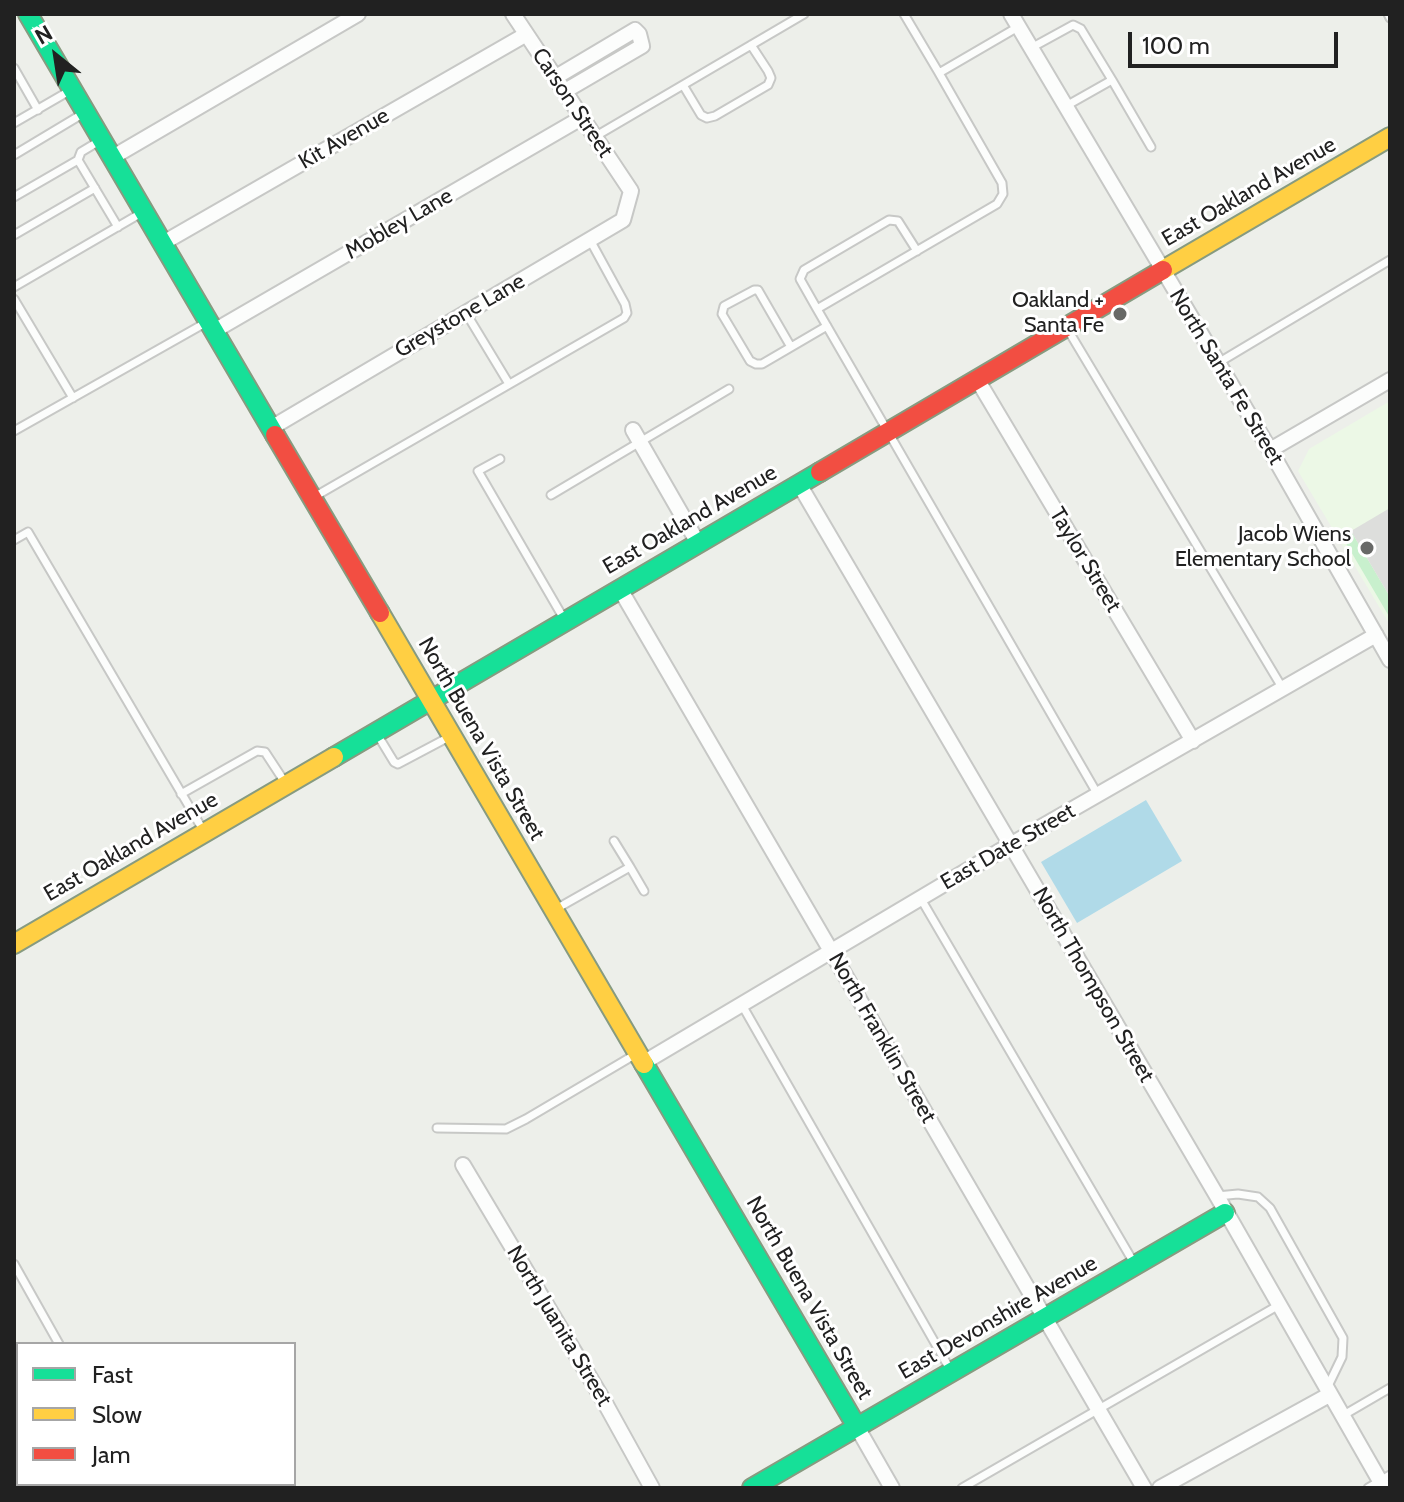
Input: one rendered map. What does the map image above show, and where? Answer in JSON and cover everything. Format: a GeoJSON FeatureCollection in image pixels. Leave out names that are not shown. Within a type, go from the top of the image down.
{"type":"FeatureCollection","features":[{"type":"Feature","properties":{"kind":"street","name":"North Buena Vista Street"},"geometry":{"type":"LineString","coordinates":[[28,14],[892,1488]]}},
{"type":"Feature","properties":{"kind":"street"},"geometry":{"type":"LineString","coordinates":[[113,157],[358,14]]}},
{"type":"Feature","properties":{"kind":"street","name":"Carson Street"},"geometry":{"type":"LineString","coordinates":[[513,14],[631,191]]}},
{"type":"Feature","properties":{"kind":"street","name":"North Santa Fe Street"},"geometry":{"type":"LineString","coordinates":[[1015,20],[1270,450],[1390,660]]}},
{"type":"Feature","properties":{"kind":"street"},"geometry":{"type":"LineString","coordinates":[[556,77],[635,30],[639,34],[642,46],[565,91]]}},
{"type":"Feature","properties":{"kind":"street","name":"Kit Avenue"},"geometry":{"type":"LineString","coordinates":[[163,243],[525,35]]}},
{"type":"Feature","properties":{"kind":"street","name":"Mobley Lane"},"geometry":{"type":"LineString","coordinates":[[212,326],[583,117]]}},
{"type":"Feature","properties":{"kind":"street","name":"East Oakland Avenue"},"geometry":{"type":"LineString","coordinates":[[14,944],[1390,137]]}},
{"type":"Feature","properties":{"kind":"street","name":"Greystone Lane"},"geometry":{"type":"LineString","coordinates":[[271,428],[623,220],[631,191]]}},
{"type":"Feature","properties":{"kind":"street","name":"Taylor Street"},"geometry":{"type":"LineString","coordinates":[[977,379],[1193,741]]}},
{"type":"Feature","properties":{"kind":"street"},"geometry":{"type":"LineString","coordinates":[[1270,450],[1390,380]]}},
{"type":"Feature","properties":{"kind":"street"},"geometry":{"type":"LineString","coordinates":[[636,436],[698,543]]}},
{"type":"Feature","properties":{"kind":"street","name":"North Thompson Street"},"geometry":{"type":"LineString","coordinates":[[799,484],[1380,1483]]}},
{"type":"Feature","properties":{"kind":"street","name":"North Franklin Street"},"geometry":{"type":"LineString","coordinates":[[620,589],[1144,1488]]}},
{"type":"Feature","properties":{"kind":"street","name":"East Date Street"},"geometry":{"type":"LineString","coordinates":[[640,1058],[742,1005],[1010,845],[1376,635]]}},
{"type":"Feature","properties":{"kind":"street","name":"North Juanita Street"},"geometry":{"type":"LineString","coordinates":[[463,1165],[652,1488]]}},
{"type":"Feature","properties":{"kind":"street","name":"East Devonshire Avenue"},"geometry":{"type":"LineString","coordinates":[[752,1488],[1135,1265],[1221,1205]]}},
{"type":"Feature","properties":{"kind":"street"},"geometry":{"type":"LineString","coordinates":[[1160,1488],[1328,1392]]}},
{"type":"Feature","properties":{"kind":"lane"},"geometry":{"type":"LineString","coordinates":[[596,136],[804,14]]}},
{"type":"Feature","properties":{"kind":"lane"},"geometry":{"type":"LineString","coordinates":[[817,309],[997,204],[1003,194],[1002,183],[904,14]]}},
{"type":"Feature","properties":{"kind":"lane"},"geometry":{"type":"LineString","coordinates":[[939,73],[1015,20]]}},
{"type":"Feature","properties":{"kind":"lane"},"geometry":{"type":"LineString","coordinates":[[1031,48],[1073,25],[1081,29],[1151,147]]}},
{"type":"Feature","properties":{"kind":"lane"},"geometry":{"type":"LineString","coordinates":[[683,85],[701,115],[707,118],[768,85],[771,78],[751,45]]}},
{"type":"Feature","properties":{"kind":"lane"},"geometry":{"type":"LineString","coordinates":[[14,68],[38,110]]}},
{"type":"Feature","properties":{"kind":"lane"},"geometry":{"type":"LineString","coordinates":[[1066,106],[1112,80]]}},
{"type":"Feature","properties":{"kind":"lane"},"geometry":{"type":"LineString","coordinates":[[14,123],[73,89]]}},
{"type":"Feature","properties":{"kind":"lane"},"geometry":{"type":"LineString","coordinates":[[14,155],[86,112]]}},
{"type":"Feature","properties":{"kind":"lane"},"geometry":{"type":"LineString","coordinates":[[14,197],[78,160],[81,152],[102,139]]}},
{"type":"Feature","properties":{"kind":"lane"},"geometry":{"type":"LineString","coordinates":[[78,160],[118,227]]}},
{"type":"Feature","properties":{"kind":"lane"},"geometry":{"type":"LineString","coordinates":[[14,235],[95,188]]}},
{"type":"Feature","properties":{"kind":"lane"},"geometry":{"type":"LineString","coordinates":[[14,287],[16,283],[145,212]]}},
{"type":"Feature","properties":{"kind":"lane"},"geometry":{"type":"LineString","coordinates":[[917,251],[898,221],[889,220],[804,270],[800,279],[1098,795]]}},
{"type":"Feature","properties":{"kind":"lane"},"geometry":{"type":"LineString","coordinates":[[313,498],[624,318],[627,313],[625,304],[590,240]]}},
{"type":"Feature","properties":{"kind":"lane"},"geometry":{"type":"LineString","coordinates":[[1218,363],[1390,260]]}},
{"type":"Feature","properties":{"kind":"lane"},"geometry":{"type":"LineString","coordinates":[[791,347],[758,290],[724,306],[722,314],[750,361],[762,364],[827,326]]}},
{"type":"Feature","properties":{"kind":"lane"},"geometry":{"type":"LineString","coordinates":[[14,299],[73,398]]}},
{"type":"Feature","properties":{"kind":"lane"},"geometry":{"type":"LineString","coordinates":[[466,313],[509,384]]}},
{"type":"Feature","properties":{"kind":"lane"},"geometry":{"type":"LineString","coordinates":[[14,431],[212,326]]}},
{"type":"Feature","properties":{"kind":"lane"},"geometry":{"type":"LineString","coordinates":[[1066,327],[1283,689]]}},
{"type":"Feature","properties":{"kind":"lane"},"geometry":{"type":"LineString","coordinates":[[551,495],[636,436],[729,389]]}},
{"type":"Feature","properties":{"kind":"lane"},"geometry":{"type":"LineString","coordinates":[[500,459],[478,471],[565,621]]}},
{"type":"Feature","properties":{"kind":"lane"},"geometry":{"type":"LineString","coordinates":[[14,540],[28,532],[204,832]]}},
{"type":"Feature","properties":{"kind":"lane"},"geometry":{"type":"LineString","coordinates":[[376,732],[398,764],[452,736]]}},
{"type":"Feature","properties":{"kind":"lane"},"geometry":{"type":"LineString","coordinates":[[181,794],[257,751],[265,752],[286,784]]}},
{"type":"Feature","properties":{"kind":"lane"},"geometry":{"type":"LineString","coordinates":[[614,841],[644,891]]}},
{"type":"Feature","properties":{"kind":"lane"},"geometry":{"type":"LineString","coordinates":[[554,910],[630,867]]}},
{"type":"Feature","properties":{"kind":"lane"},"geometry":{"type":"LineString","coordinates":[[921,899],[1135,1265]]}},
{"type":"Feature","properties":{"kind":"lane"},"geometry":{"type":"LineString","coordinates":[[742,1005],[952,1372]]}},
{"type":"Feature","properties":{"kind":"lane"},"geometry":{"type":"LineString","coordinates":[[437,1128],[506,1129],[640,1058]]}},
{"type":"Feature","properties":{"kind":"lane"},"geometry":{"type":"LineString","coordinates":[[1221,1205],[1238,1194],[1258,1197],[1270,1208],[1343,1338],[1342,1357],[1328,1392]]}},
{"type":"Feature","properties":{"kind":"lane"},"geometry":{"type":"LineString","coordinates":[[14,1264],[58,1342]]}},
{"type":"Feature","properties":{"kind":"lane"},"geometry":{"type":"LineString","coordinates":[[962,1488],[1279,1305]]}},
{"type":"Feature","properties":{"kind":"lane"},"geometry":{"type":"LineString","coordinates":[[1342,1416],[1390,1388]]}},
{"type":"Feature","properties":{"kind":"shaded area","name":"Jacob Wiens Elementary School"},"geometry":{"type":"Polygon","coordinates":[[[1390,401],[1390,625],[1298,471],[1309,449],[1390,401]]]}},
{"type":"Feature","properties":{"kind":"shaded area"},"geometry":{"type":"Polygon","coordinates":[[[1390,508],[1390,597],[1351,531],[1390,508]]]}},
{"type":"Feature","properties":{"kind":"shaded area"},"geometry":{"type":"Polygon","coordinates":[[[1146,800],[1182,861],[1077,923],[1041,862],[1146,800]]]}},
{"type":"Feature","properties":{"kind":"green space"},"geometry":{"type":"Polygon","coordinates":[[[1351,531],[1390,597],[1390,618],[1343,538],[1351,531]]]}},
{"type":"Feature","properties":{"kind":"traffic: fast"},"geometry":{"type":"LineString","coordinates":[[28,14],[275,435]]}},
{"type":"Feature","properties":{"kind":"traffic: fast"},"geometry":{"type":"LineString","coordinates":[[334,757],[820,472]]}},
{"type":"Feature","properties":{"kind":"traffic: fast"},"geometry":{"type":"LineString","coordinates":[[644,1064],[857,1427]]}},
{"type":"Feature","properties":{"kind":"traffic: fast"},"geometry":{"type":"LineString","coordinates":[[752,1488],[1225,1213]]}},
{"type":"Feature","properties":{"kind":"traffic: slow"},"geometry":{"type":"LineString","coordinates":[[1163,270],[1390,137]]}},
{"type":"Feature","properties":{"kind":"traffic: slow"},"geometry":{"type":"LineString","coordinates":[[380,613],[644,1064]]}},
{"type":"Feature","properties":{"kind":"traffic: slow"},"geometry":{"type":"LineString","coordinates":[[14,944],[334,757]]}},
{"type":"Feature","properties":{"kind":"traffic: jam"},"geometry":{"type":"LineString","coordinates":[[820,472],[1163,270]]}},
{"type":"Feature","properties":{"kind":"traffic: jam"},"geometry":{"type":"LineString","coordinates":[[275,435],[380,613]]}},
{"type":"Feature","properties":{"kind":"place","name":"Oakland + Santa Fe"},"geometry":{"type":"Point","coordinates":[1120,314]}},
{"type":"Feature","properties":{"kind":"place","name":"Jacob Wiens Elementary School"},"geometry":{"type":"Point","coordinates":[1367,548]}}]}
